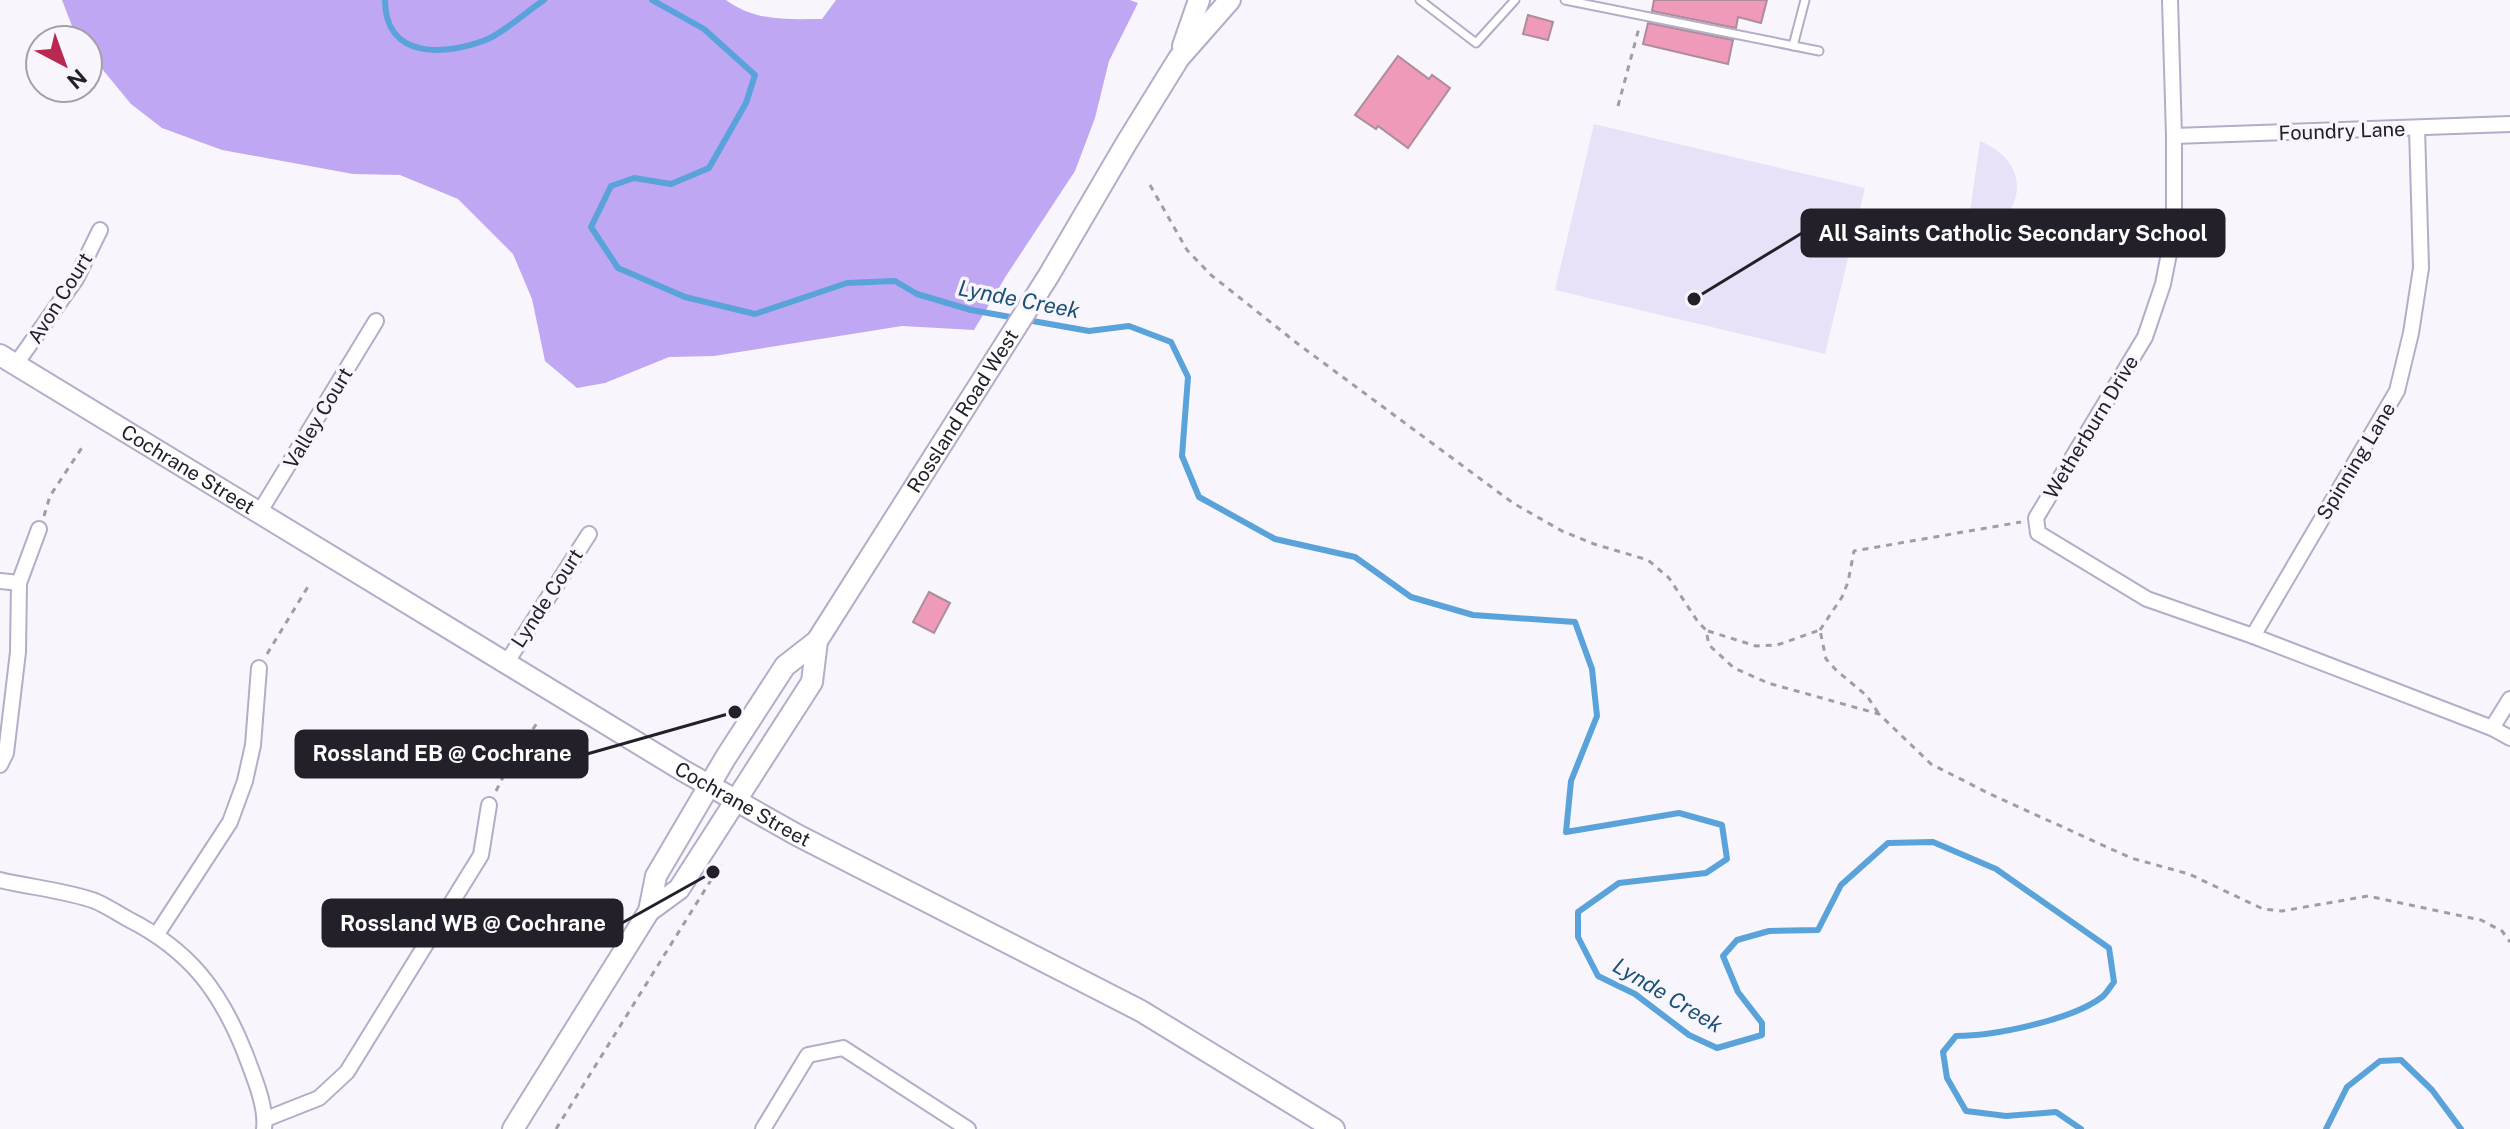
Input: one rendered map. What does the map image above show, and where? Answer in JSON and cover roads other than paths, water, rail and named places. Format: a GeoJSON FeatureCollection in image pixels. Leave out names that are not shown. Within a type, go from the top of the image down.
{"type":"FeatureCollection","features":[{"type":"Feature","properties":{"kind":"main road","name":"Rossland Road West"},"geometry":{"type":"LineString","coordinates":[[1179,58],[1199,0]]}},
{"type":"Feature","properties":{"kind":"main road","name":"Rossland Road West"},"geometry":{"type":"LineString","coordinates":[[513,1129],[649,911],[656,876],[726,757],[785,666],[817,641],[1000,354],[1179,58],[1230,0]]}},
{"type":"Feature","properties":{"kind":"main road","name":"Cochrane Street"},"geometry":{"type":"LineString","coordinates":[[8,360],[507,662],[611,729],[797,835],[1141,1011],[1334,1129]]}},
{"type":"Feature","properties":{"kind":"main road","name":"Rossland Road West"},"geometry":{"type":"LineString","coordinates":[[649,911],[679,889],[812,682],[817,641]]}},
{"type":"Feature","properties":{"kind":"street","name":"Wetherburn Drive"},"geometry":{"type":"LineString","coordinates":[[2170,0],[2174,228],[2163,284],[2145,337],[2036,518],[2038,533],[2147,599],[2253,636],[2492,728],[2510,738]]}},
{"type":"Feature","properties":{"kind":"street","name":"Foundry Lane"},"geometry":{"type":"LineString","coordinates":[[2174,136],[2510,124]]}},
{"type":"Feature","properties":{"kind":"street","name":"Spinning Lane"},"geometry":{"type":"LineString","coordinates":[[2253,636],[2397,391],[2411,333],[2421,268],[2417,128]]}},
{"type":"Feature","properties":{"kind":"street","name":"Avon Court"},"geometry":{"type":"LineString","coordinates":[[8,360],[76,279],[100,230]]}},
{"type":"Feature","properties":{"kind":"street","name":"Valley Court"},"geometry":{"type":"LineString","coordinates":[[259,513],[376,321]]}},
{"type":"Feature","properties":{"kind":"street"},"geometry":{"type":"LineString","coordinates":[[0,765],[6,753],[18,652],[19,583],[39,529]]}},
{"type":"Feature","properties":{"kind":"street","name":"Lynde Court"},"geometry":{"type":"LineString","coordinates":[[507,662],[589,534]]}},
{"type":"Feature","properties":{"kind":"street"},"geometry":{"type":"LineString","coordinates":[[0,581],[19,583]]}},
{"type":"Feature","properties":{"kind":"street"},"geometry":{"type":"LineString","coordinates":[[157,934],[230,822],[245,781],[253,745],[259,668]]}},
{"type":"Feature","properties":{"kind":"street"},"geometry":{"type":"LineString","coordinates":[[2492,728],[2510,699]]}},
{"type":"Feature","properties":{"kind":"street"},"geometry":{"type":"LineString","coordinates":[[0,880],[96,902],[157,934],[203,975],[231,1018],[250,1066],[265,1124],[319,1098],[347,1072],[481,855],[489,805]]}},
{"type":"Feature","properties":{"kind":"street"},"geometry":{"type":"LineString","coordinates":[[763,1129],[808,1055],[843,1048],[968,1129]]}},
{"type":"Feature","properties":{"kind":"lane"},"geometry":{"type":"LineString","coordinates":[[1420,0],[1476,43],[1515,0]]}},
{"type":"Feature","properties":{"kind":"lane"},"geometry":{"type":"LineString","coordinates":[[1565,0],[1819,51]]}},
{"type":"Feature","properties":{"kind":"lane"},"geometry":{"type":"LineString","coordinates":[[1793,46],[1805,0]]}},
{"type":"Feature","properties":{"kind":"waterway","name":"Lynde Creek"},"geometry":{"type":"LineString","coordinates":[[385,0],[388,20],[395,34],[407,43],[437,50],[454,49],[488,39],[544,0]]}},
{"type":"Feature","properties":{"kind":"waterway","name":"Lynde Creek"},"geometry":{"type":"LineString","coordinates":[[652,0],[704,29],[755,75],[746,103],[709,168],[671,184],[634,178],[611,186],[591,227],[618,268],[685,297],[755,314],[847,283],[895,281],[917,294],[971,310],[1016,318]]}},
{"type":"Feature","properties":{"kind":"waterway","name":"Lynde Creek"},"geometry":{"type":"LineString","coordinates":[[1027,320],[1089,331],[1129,326],[1171,342],[1188,377],[1182,456],[1199,497],[1275,539],[1355,557],[1411,597],[1473,615],[1575,622],[1592,669],[1597,716],[1571,781],[1566,832],[1679,813],[1722,825],[1727,859],[1706,873],[1619,883],[1578,912],[1578,937],[1598,976],[1635,994],[1689,1035],[1717,1048],[1762,1035],[1762,1023],[1738,992],[1723,956],[1737,940],[1769,931],[1818,930],[1841,885],[1888,843],[1933,842],[1996,869],[2109,948],[2114,982],[2102,997],[2072,1013],[2032,1025],[1956,1036],[1943,1052],[1947,1078],[1966,1111],[2006,1116],[2056,1112],[2081,1129]]}},
{"type":"Feature","properties":{"kind":"waterway","name":"Lynde Creek"},"geometry":{"type":"LineString","coordinates":[[2326,1129],[2347,1087],[2380,1061],[2401,1060],[2432,1090],[2461,1129]]}},
{"type":"Feature","properties":{"kind":"place","name":"All Saints Catholic Secondary School"},"geometry":{"type":"Point","coordinates":[1694,299]}},
{"type":"Feature","properties":{"kind":"place","name":"Rossland EB @ Cochrane"},"geometry":{"type":"Point","coordinates":[735,712]}},
{"type":"Feature","properties":{"kind":"place","name":"Rossland WB @ Cochrane"},"geometry":{"type":"Point","coordinates":[713,872]}}]}
